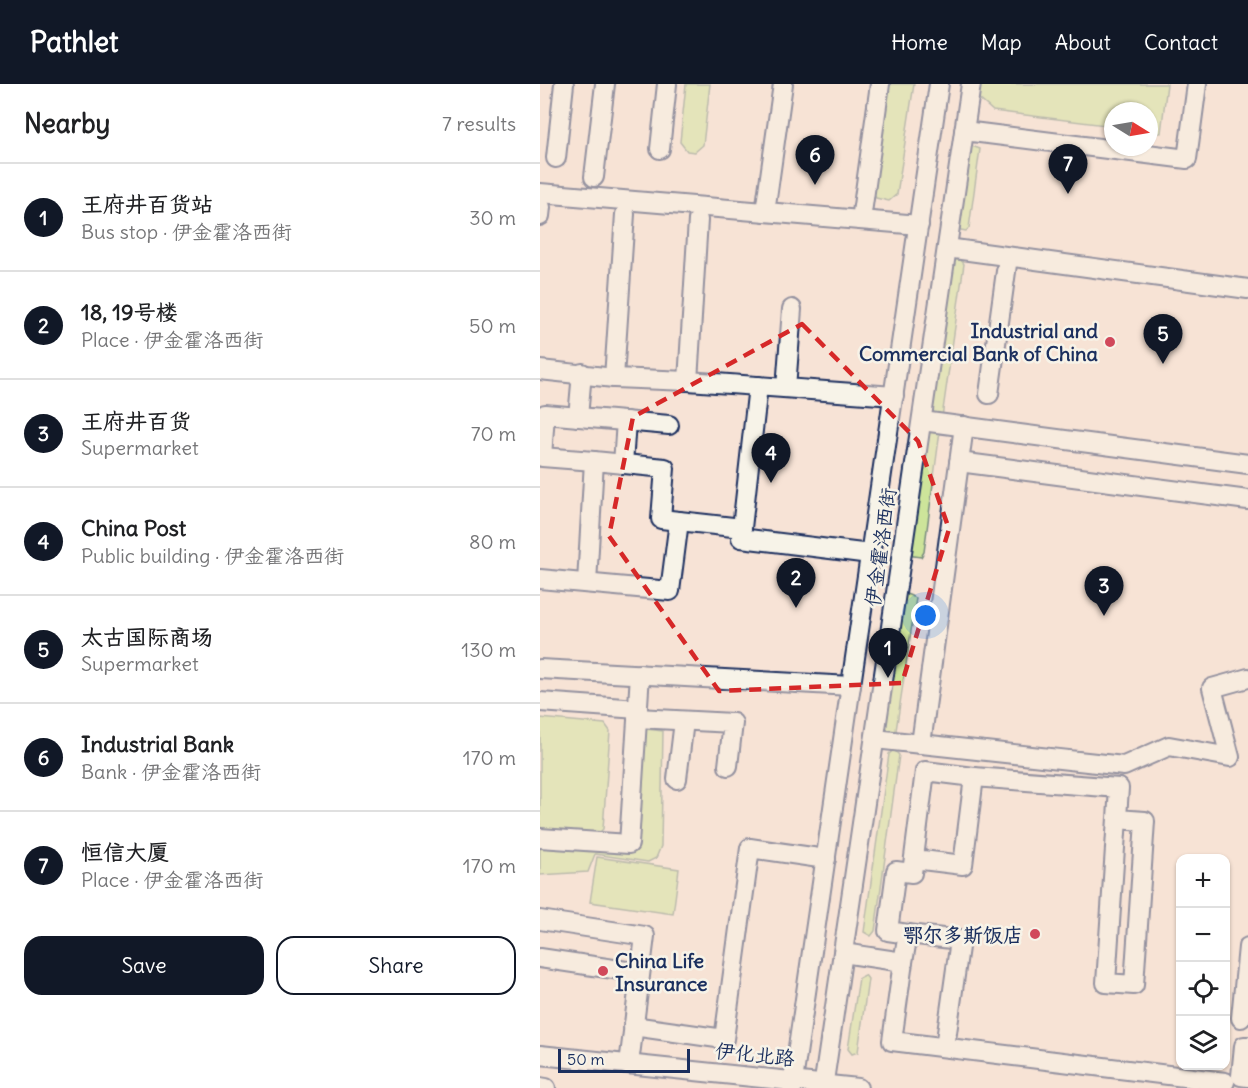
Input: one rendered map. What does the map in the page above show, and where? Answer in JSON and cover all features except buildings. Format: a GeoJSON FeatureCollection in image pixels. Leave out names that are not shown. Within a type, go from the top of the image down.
{"type":"FeatureCollection","features":[{"type":"Feature","properties":{"kind":"street"},"geometry":{"type":"LineString","coordinates":[[556,158],[564,84]]}},
{"type":"Feature","properties":{"kind":"street"},"geometry":{"type":"LineString","coordinates":[[594,177],[604,84]]}},
{"type":"Feature","properties":{"kind":"street"},"geometry":{"type":"LineString","coordinates":[[660,149],[667,84]]}},
{"type":"Feature","properties":{"kind":"street"},"geometry":{"type":"LineString","coordinates":[[765,212],[783,84]]}},
{"type":"Feature","properties":{"kind":"street"},"geometry":{"type":"LineString","coordinates":[[861,220],[880,84]]}},
{"type":"Feature","properties":{"kind":"street","name":"伊金霍洛西街"},"geometry":{"type":"LineString","coordinates":[[793,1084],[939,84]]}},
{"type":"Feature","properties":{"kind":"street","name":"伊金霍洛西街"},"geometry":{"type":"LineString","coordinates":[[823,1086],[972,84]]}},
{"type":"Feature","properties":{"kind":"street"},"geometry":{"type":"LineString","coordinates":[[964,131],[1187,159],[1197,84]]}},
{"type":"Feature","properties":{"kind":"street"},"geometry":{"type":"LineString","coordinates":[[540,193],[919,225]]}},
{"type":"Feature","properties":{"kind":"street"},"geometry":{"type":"LineString","coordinates":[[540,216],[541,207]]}},
{"type":"Feature","properties":{"kind":"street"},"geometry":{"type":"LineString","coordinates":[[614,378],[625,214]]}},
{"type":"Feature","properties":{"kind":"street"},"geometry":{"type":"LineString","coordinates":[[688,381],[698,220]]}},
{"type":"Feature","properties":{"kind":"street"},"geometry":{"type":"LineString","coordinates":[[947,248],[1248,289]]}},
{"type":"Feature","properties":{"kind":"street"},"geometry":{"type":"LineString","coordinates":[[989,394],[1008,257]]}},
{"type":"Feature","properties":{"kind":"street"},"geometry":{"type":"LineString","coordinates":[[786,388],[792,309]]}},
{"type":"Feature","properties":{"kind":"street"},"geometry":{"type":"LineString","coordinates":[[540,370],[614,378],[894,396]]}},
{"type":"Feature","properties":{"kind":"street"},"geometry":{"type":"LineString","coordinates":[[579,417],[582,373]]}},
{"type":"Feature","properties":{"kind":"street"},"geometry":{"type":"LineString","coordinates":[[758,386],[741,538],[870,554]]}},
{"type":"Feature","properties":{"kind":"street"},"geometry":{"type":"LineString","coordinates":[[669,425],[545,414],[542,457],[665,468],[661,519],[742,528]]}},
{"type":"Feature","properties":{"kind":"street"},"geometry":{"type":"LineString","coordinates":[[623,464],[626,421]]}},
{"type":"Feature","properties":{"kind":"street"},"geometry":{"type":"LineString","coordinates":[[922,421],[1248,464]]}},
{"type":"Feature","properties":{"kind":"street"},"geometry":{"type":"LineString","coordinates":[[921,744],[964,426]]}},
{"type":"Feature","properties":{"kind":"street"},"geometry":{"type":"LineString","coordinates":[[587,583],[594,461]]}},
{"type":"Feature","properties":{"kind":"street"},"geometry":{"type":"LineString","coordinates":[[959,462],[1248,500]]}},
{"type":"Feature","properties":{"kind":"street"},"geometry":{"type":"LineString","coordinates":[[540,579],[670,591],[679,521]]}},
{"type":"Feature","properties":{"kind":"street"},"geometry":{"type":"LineString","coordinates":[[540,669],[851,686]]}},
{"type":"Feature","properties":{"kind":"street"},"geometry":{"type":"LineString","coordinates":[[540,838],[629,844],[640,674]]}},
{"type":"Feature","properties":{"kind":"street"},"geometry":{"type":"LineString","coordinates":[[874,739],[1124,766],[1169,746],[1230,757],[1212,688],[1248,678]]}},
{"type":"Feature","properties":{"kind":"street"},"geometry":{"type":"LineString","coordinates":[[540,702],[684,721],[733,723],[728,766]]}},
{"type":"Feature","properties":{"kind":"street"},"geometry":{"type":"LineString","coordinates":[[677,779],[684,721]]}},
{"type":"Feature","properties":{"kind":"street"},"geometry":{"type":"LineString","coordinates":[[945,1047],[960,940],[888,931],[896,871],[912,873],[925,771],[1119,788],[1106,983],[1134,985],[1145,821],[1117,819]]}},
{"type":"Feature","properties":{"kind":"street"},"geometry":{"type":"LineString","coordinates":[[914,859],[963,865],[974,777]]}},
{"type":"Feature","properties":{"kind":"street"},"geometry":{"type":"LineString","coordinates":[[633,1026],[724,1039],[750,848],[826,860]]}},
{"type":"Feature","properties":{"kind":"street"},"geometry":{"type":"LineString","coordinates":[[540,921],[645,936],[629,1064]]}},
{"type":"Feature","properties":{"kind":"street"},"geometry":{"type":"LineString","coordinates":[[908,934],[892,1041],[1225,1082]]}},
{"type":"Feature","properties":{"kind":"street"},"geometry":{"type":"LineString","coordinates":[[1241,1018],[1248,947]]}},
{"type":"Feature","properties":{"kind":"street"},"geometry":{"type":"LineString","coordinates":[[843,954],[903,962]]}},
{"type":"Feature","properties":{"kind":"street"},"geometry":{"type":"LineString","coordinates":[[540,958],[640,973]]}},
{"type":"Feature","properties":{"kind":"street"},"geometry":{"type":"LineString","coordinates":[[1248,1046],[1244,1046],[1241,1076],[1248,1077]]}},
{"type":"Feature","properties":{"kind":"street","name":"伊化北路"},"geometry":{"type":"LineString","coordinates":[[540,1055],[793,1084],[858,1088]]}},
{"type":"Feature","properties":{"kind":"street"},"geometry":{"type":"LineString","coordinates":[[540,1087],[546,1088]]}},
{"type":"Feature","properties":{"kind":"highlighted area"},"geometry":{"type":"Polygon","coordinates":[[[802,324],[918,441],[949,529],[902,683],[719,691],[609,536],[633,417],[802,324]]]}},
{"type":"Feature","properties":{"kind":"green space"},"geometry":{"type":"Polygon","coordinates":[[[686,84],[710,84],[703,145],[695,152],[687,151],[680,142],[686,84]]]}},
{"type":"Feature","properties":{"kind":"green space"},"geometry":{"type":"Polygon","coordinates":[[[885,84],[914,84],[897,194],[889,201],[876,198],[871,190],[885,84]]]}},
{"type":"Feature","properties":{"kind":"green space"},"geometry":{"type":"Polygon","coordinates":[[[979,84],[1167,84],[1161,133],[1158,133],[1158,102],[1104,102],[1104,125],[993,111],[977,97],[979,84]]]}},
{"type":"Feature","properties":{"kind":"green space"},"geometry":{"type":"Polygon","coordinates":[[[972,146],[980,149],[969,228],[966,231],[956,225],[967,152],[972,146]]]}},
{"type":"Feature","properties":{"kind":"green space"},"geometry":{"type":"Polygon","coordinates":[[[955,259],[961,260],[964,264],[942,417],[927,412],[950,264],[955,259]]]}},
{"type":"Feature","properties":{"kind":"green space"},"geometry":{"type":"Polygon","coordinates":[[[925,429],[940,431],[924,552],[921,557],[907,555],[925,429]]]}},
{"type":"Feature","properties":{"kind":"green space"},"geometry":{"type":"Polygon","coordinates":[[[904,593],[916,598],[895,737],[882,732],[904,593]]]}},
{"type":"Feature","properties":{"kind":"green space"},"geometry":{"type":"Polygon","coordinates":[[[540,718],[605,724],[610,731],[603,829],[599,833],[540,829],[540,718]]]}},
{"type":"Feature","properties":{"kind":"green space"},"geometry":{"type":"Polygon","coordinates":[[[646,729],[663,731],[661,846],[656,858],[648,862],[595,854],[588,872],[540,875],[540,847],[638,844],[646,729]]]}},
{"type":"Feature","properties":{"kind":"green space"},"geometry":{"type":"Polygon","coordinates":[[[894,750],[899,755],[875,931],[871,936],[864,932],[889,754],[894,750]]]}},
{"type":"Feature","properties":{"kind":"green space"},"geometry":{"type":"Polygon","coordinates":[[[597,857],[679,869],[673,914],[590,902],[597,857]]]}},
{"type":"Feature","properties":{"kind":"green space"},"geometry":{"type":"Polygon","coordinates":[[[865,975],[868,979],[858,1052],[852,1054],[848,1049],[859,978],[865,975]]]}},
{"type":"Feature","properties":{"kind":"place","name":"Industrial Bank"},"geometry":{"type":"Point","coordinates":[815,185]}},
{"type":"Feature","properties":{"kind":"place","name":"恒信大厦"},"geometry":{"type":"Point","coordinates":[1068,194]}},
{"type":"Feature","properties":{"kind":"place","name":"Industrial and Commercial Bank of China"},"geometry":{"type":"Point","coordinates":[1110,342]}},
{"type":"Feature","properties":{"kind":"place","name":"太古国际商场"},"geometry":{"type":"Point","coordinates":[1163,364]}},
{"type":"Feature","properties":{"kind":"place","name":"China Post"},"geometry":{"type":"Point","coordinates":[771,483]}},
{"type":"Feature","properties":{"kind":"place","name":"18, 19号楼"},"geometry":{"type":"Point","coordinates":[796,608]}},
{"type":"Feature","properties":{"kind":"place","name":"王府井百货"},"geometry":{"type":"Point","coordinates":[1104,616]}},
{"type":"Feature","properties":{"kind":"place","name":"王府井百货站"},"geometry":{"type":"Point","coordinates":[888,678]}},
{"type":"Feature","properties":{"kind":"place","name":"鄂尔多斯饭店"},"geometry":{"type":"Point","coordinates":[1035,934]}},
{"type":"Feature","properties":{"kind":"place","name":"China Life Insurance"},"geometry":{"type":"Point","coordinates":[603,971]}}]}
